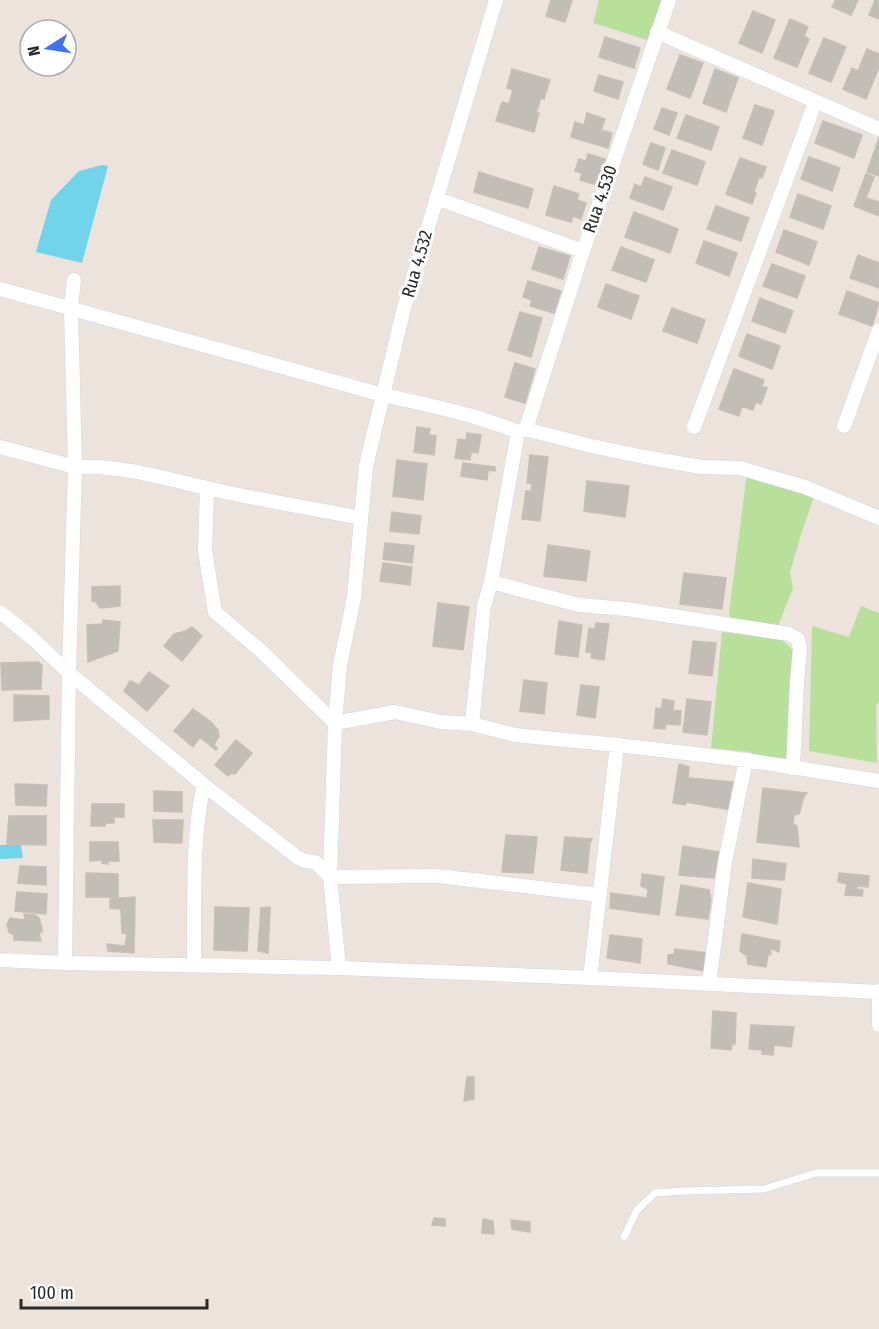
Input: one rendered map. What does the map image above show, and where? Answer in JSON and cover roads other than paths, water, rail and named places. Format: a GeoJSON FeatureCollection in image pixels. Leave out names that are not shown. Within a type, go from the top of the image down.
{"type":"FeatureCollection","features":[{"type":"Feature","properties":{"kind":"street","name":"Rua 4.532"},"geometry":{"type":"LineString","coordinates":[[339,968],[330,877],[335,723],[340,665],[354,597],[366,466],[404,308],[496,0]]}},
{"type":"Feature","properties":{"kind":"street","name":"Rua 4.530"},"geometry":{"type":"LineString","coordinates":[[472,724],[484,606],[522,431],[669,0]]}},
{"type":"Feature","properties":{"kind":"street"},"geometry":{"type":"LineString","coordinates":[[657,32],[879,129]]}},
{"type":"Feature","properties":{"kind":"street"},"geometry":{"type":"LineString","coordinates":[[694,427],[815,103]]}},
{"type":"Feature","properties":{"kind":"street"},"geometry":{"type":"LineString","coordinates":[[436,198],[583,251]]}},
{"type":"Feature","properties":{"kind":"street"},"geometry":{"type":"LineString","coordinates":[[65,963],[69,674],[75,466],[71,307],[74,280]]}},
{"type":"Feature","properties":{"kind":"street"},"geometry":{"type":"LineString","coordinates":[[0,289],[383,395],[453,410],[522,431],[626,452],[644,458],[701,467],[740,468],[806,487],[879,518]]}},
{"type":"Feature","properties":{"kind":"street"},"geometry":{"type":"LineString","coordinates":[[844,426],[879,330]]}},
{"type":"Feature","properties":{"kind":"street"},"geometry":{"type":"LineString","coordinates":[[0,447],[75,466],[141,472],[207,488],[361,518]]}},
{"type":"Feature","properties":{"kind":"street"},"geometry":{"type":"LineString","coordinates":[[207,488],[205,551],[215,612],[260,650],[335,723],[394,712],[441,722],[472,724],[515,735],[878,776]]}},
{"type":"Feature","properties":{"kind":"street"},"geometry":{"type":"LineString","coordinates":[[491,582],[560,601],[789,634],[798,639],[800,648],[796,682],[793,768]]}},
{"type":"Feature","properties":{"kind":"street"},"geometry":{"type":"LineString","coordinates":[[0,612],[32,638],[69,674],[204,785],[297,857],[315,862],[330,877],[438,876],[599,895]]}},
{"type":"Feature","properties":{"kind":"street"},"geometry":{"type":"LineString","coordinates":[[590,978],[617,745]]}},
{"type":"Feature","properties":{"kind":"street"},"geometry":{"type":"LineString","coordinates":[[709,984],[725,862],[746,760]]}},
{"type":"Feature","properties":{"kind":"street"},"geometry":{"type":"LineString","coordinates":[[194,964],[197,851],[200,803],[204,785]]}},
{"type":"Feature","properties":{"kind":"street"},"geometry":{"type":"LineString","coordinates":[[0,960],[339,968],[879,992],[879,1025]]}},
{"type":"Feature","properties":{"kind":"lane"},"geometry":{"type":"LineString","coordinates":[[624,1237],[637,1210],[655,1193],[764,1189],[816,1173],[879,1173]]}},
{"type":"Feature","properties":{"kind":"water"},"geometry":{"type":"Polygon","coordinates":[[[102,165],[108,166],[82,263],[36,252],[51,200],[79,171],[102,165]]]}},
{"type":"Feature","properties":{"kind":"water"},"geometry":{"type":"Polygon","coordinates":[[[0,845],[21,845],[23,858],[0,859],[0,845]]]}}]}
